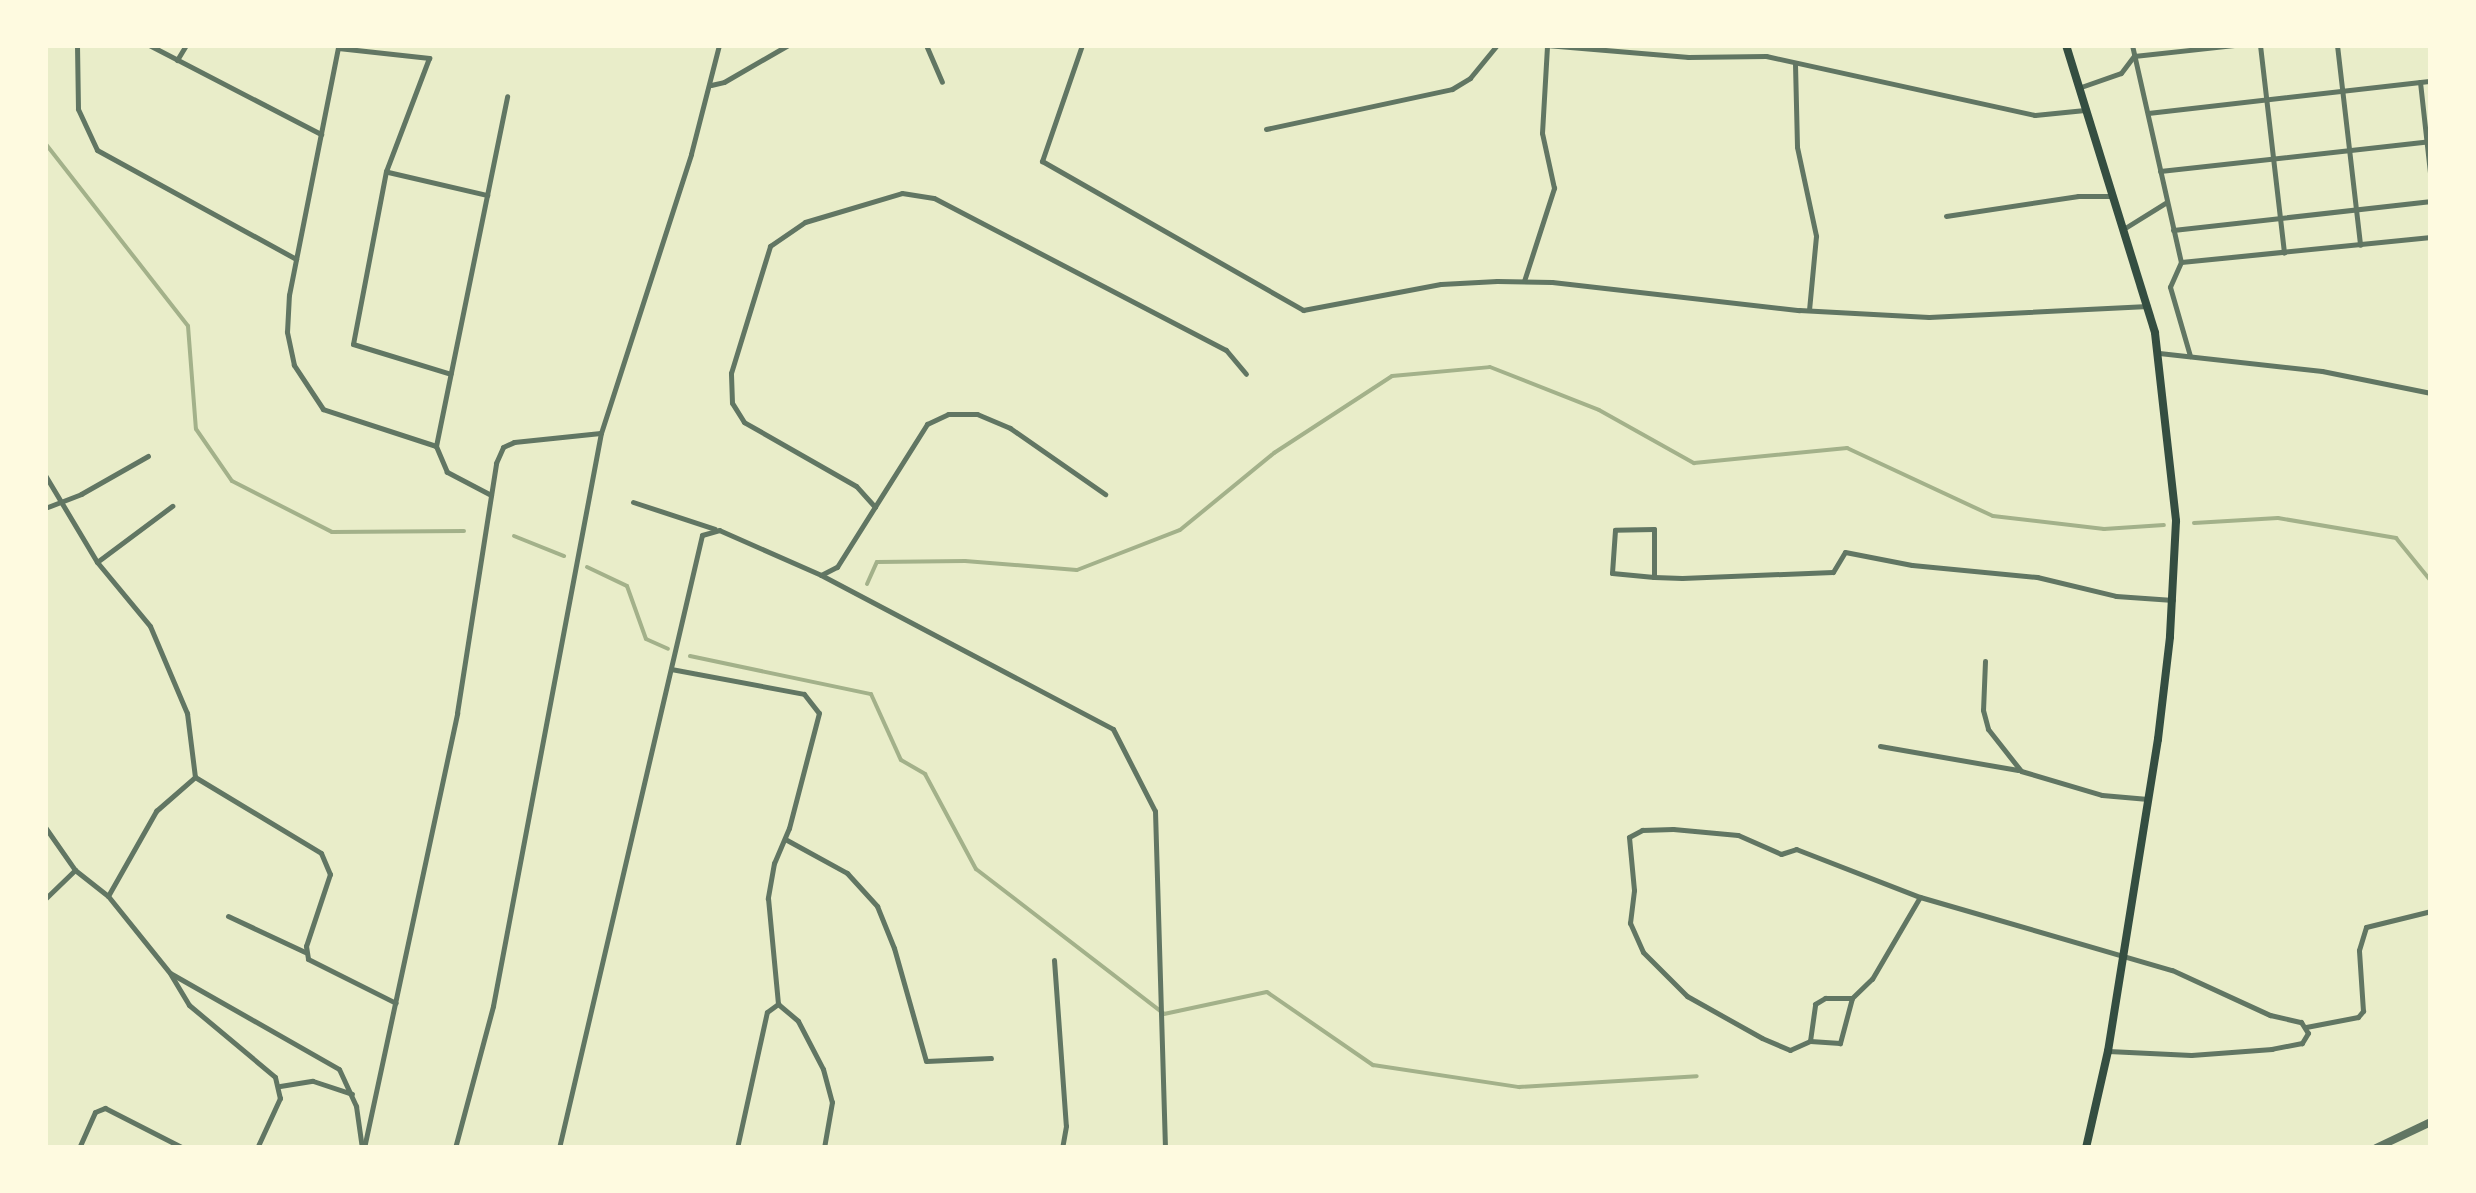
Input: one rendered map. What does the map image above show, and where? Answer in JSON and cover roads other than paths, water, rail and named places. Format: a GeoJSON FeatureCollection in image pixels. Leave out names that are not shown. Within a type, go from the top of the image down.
{"type":"FeatureCollection","features":[{"type":"Feature","properties":{"kind":"main road"},"geometry":{"type":"LineString","coordinates":[[2066,45],[2116,196],[2159,353],[2176,521],[2173,600],[2148,799],[2108,1051],[2086,1148]]}},
{"type":"Feature","properties":{"kind":"street"},"geometry":{"type":"LineString","coordinates":[[77,45],[78,109],[97,150],[296,259]]}},
{"type":"Feature","properties":{"kind":"street"},"geometry":{"type":"LineString","coordinates":[[149,45],[321,134]]}},
{"type":"Feature","properties":{"kind":"street"},"geometry":{"type":"LineString","coordinates":[[177,60],[186,45]]}},
{"type":"Feature","properties":{"kind":"street"},"geometry":{"type":"LineString","coordinates":[[454,1148],[493,1006],[601,434],[712,84],[719,45]]}},
{"type":"Feature","properties":{"kind":"street"},"geometry":{"type":"LineString","coordinates":[[712,84],[724,82],[788,45]]}},
{"type":"Feature","properties":{"kind":"street"},"geometry":{"type":"LineString","coordinates":[[926,45],[942,82]]}},
{"type":"Feature","properties":{"kind":"street"},"geometry":{"type":"LineString","coordinates":[[1082,45],[1042,161],[1302,310],[1441,284],[1524,282],[1809,310],[1930,317],[2148,306]]}},
{"type":"Feature","properties":{"kind":"street"},"geometry":{"type":"LineString","coordinates":[[1266,129],[1452,88],[1470,78],[1497,45]]}},
{"type":"Feature","properties":{"kind":"street"},"geometry":{"type":"LineString","coordinates":[[1508,45],[1535,45]]}},
{"type":"Feature","properties":{"kind":"street"},"geometry":{"type":"LineString","coordinates":[[1524,282],[1554,188],[1542,133],[1546,45],[1688,57],[1766,56],[2035,116],[2088,109]]}},
{"type":"Feature","properties":{"kind":"street"},"geometry":{"type":"LineString","coordinates":[[2132,45],[2181,262],[2170,287],[2190,356]]}},
{"type":"Feature","properties":{"kind":"street"},"geometry":{"type":"LineString","coordinates":[[2081,87],[2120,72],[2134,56],[2236,45]]}},
{"type":"Feature","properties":{"kind":"street"},"geometry":{"type":"LineString","coordinates":[[2260,45],[2284,253]]}},
{"type":"Feature","properties":{"kind":"street"},"geometry":{"type":"LineString","coordinates":[[2337,45],[2360,245]]}},
{"type":"Feature","properties":{"kind":"street"},"geometry":{"type":"LineString","coordinates":[[436,446],[323,408],[294,365],[287,332],[296,259],[338,48],[429,58],[386,172],[353,344],[451,374]]}},
{"type":"Feature","properties":{"kind":"street"},"geometry":{"type":"LineString","coordinates":[[1796,64],[1798,147],[1816,236],[1809,310]]}},
{"type":"Feature","properties":{"kind":"street"},"geometry":{"type":"LineString","coordinates":[[2148,113],[2431,81]]}},
{"type":"Feature","properties":{"kind":"street"},"geometry":{"type":"LineString","coordinates":[[2420,82],[2431,182]]}},
{"type":"Feature","properties":{"kind":"street"},"geometry":{"type":"LineString","coordinates":[[491,495],[447,472],[436,446],[507,96]]}},
{"type":"Feature","properties":{"kind":"street"},"geometry":{"type":"LineString","coordinates":[[2160,171],[2429,141]]}},
{"type":"Feature","properties":{"kind":"street"},"geometry":{"type":"LineString","coordinates":[[386,172],[487,195]]}},
{"type":"Feature","properties":{"kind":"street"},"geometry":{"type":"LineString","coordinates":[[875,507],[856,486],[744,422],[732,402],[731,373],[770,246],[805,222],[902,194],[934,198],[1226,350],[1246,374]]}},
{"type":"Feature","properties":{"kind":"street"},"geometry":{"type":"LineString","coordinates":[[1946,216],[2058,198],[2116,196]]}},
{"type":"Feature","properties":{"kind":"street"},"geometry":{"type":"LineString","coordinates":[[2173,230],[2431,201]]}},
{"type":"Feature","properties":{"kind":"street"},"geometry":{"type":"LineString","coordinates":[[2125,228],[2167,202]]}},
{"type":"Feature","properties":{"kind":"street"},"geometry":{"type":"LineString","coordinates":[[2181,262],[2431,237]]}},
{"type":"Feature","properties":{"kind":"street"},"geometry":{"type":"LineString","coordinates":[[2159,353],[2322,371],[2431,393]]}},
{"type":"Feature","properties":{"kind":"street"},"geometry":{"type":"LineString","coordinates":[[821,575],[837,567],[927,424],[948,414],[978,414],[1010,428],[1105,494]]}},
{"type":"Feature","properties":{"kind":"street"},"geometry":{"type":"LineString","coordinates":[[363,1148],[457,714],[491,495],[503,447],[601,434]]}},
{"type":"Feature","properties":{"kind":"street"},"geometry":{"type":"LineString","coordinates":[[45,508],[148,456]]}},
{"type":"Feature","properties":{"kind":"street"},"geometry":{"type":"LineString","coordinates":[[45,475],[97,562],[150,626],[187,713],[195,777]]}},
{"type":"Feature","properties":{"kind":"street"},"geometry":{"type":"LineString","coordinates":[[632,502],[719,530],[821,575],[1114,729],[1155,812],[1165,1148]]}},
{"type":"Feature","properties":{"kind":"street"},"geometry":{"type":"LineString","coordinates":[[97,562],[172,506]]}},
{"type":"Feature","properties":{"kind":"street"},"geometry":{"type":"LineString","coordinates":[[1654,577],[1654,529],[1615,530],[1612,573],[1654,577],[1833,572],[1846,552],[1912,565],[2036,577],[2116,596],[2173,600]]}},
{"type":"Feature","properties":{"kind":"street"},"geometry":{"type":"LineString","coordinates":[[559,1148],[702,535],[719,530]]}},
{"type":"Feature","properties":{"kind":"street"},"geometry":{"type":"LineString","coordinates":[[1985,661],[1983,710],[1988,729],[2021,771]]}},
{"type":"Feature","properties":{"kind":"street"},"geometry":{"type":"LineString","coordinates":[[671,669],[804,694],[819,713],[774,863],[768,898],[778,1004],[798,1021],[823,1069],[832,1102],[824,1148]]}},
{"type":"Feature","properties":{"kind":"street"},"geometry":{"type":"LineString","coordinates":[[1880,746],[2021,771],[2102,795],[2148,799]]}},
{"type":"Feature","properties":{"kind":"street"},"geometry":{"type":"LineString","coordinates":[[195,777],[321,853],[330,874],[305,952],[308,959],[396,1003]]}},
{"type":"Feature","properties":{"kind":"street"},"geometry":{"type":"LineString","coordinates":[[108,896],[156,811],[195,777]]}},
{"type":"Feature","properties":{"kind":"street"},"geometry":{"type":"LineString","coordinates":[[45,827],[75,870],[108,896],[170,973],[189,1005],[275,1077],[280,1098],[257,1148]]}},
{"type":"Feature","properties":{"kind":"street"},"geometry":{"type":"LineString","coordinates":[[1920,896],[1872,979],[1852,998],[1840,1043],[1810,1041],[1790,1050],[1686,996],[1644,952],[1630,923],[1634,890],[1629,837],[1642,830],[1673,828],[1738,836],[1781,854],[1796,849],[1920,896],[2172,970],[2306,1027],[2358,1016],[2363,1010],[2359,950],[2366,927],[2431,911]]}},
{"type":"Feature","properties":{"kind":"street"},"geometry":{"type":"LineString","coordinates":[[784,838],[847,873],[876,906],[894,948],[926,1061],[991,1058]]}},
{"type":"Feature","properties":{"kind":"street"},"geometry":{"type":"LineString","coordinates":[[45,898],[75,870]]}},
{"type":"Feature","properties":{"kind":"street"},"geometry":{"type":"LineString","coordinates":[[228,916],[305,952]]}},
{"type":"Feature","properties":{"kind":"street"},"geometry":{"type":"LineString","coordinates":[[1054,960],[1066,1126],[1062,1148]]}},
{"type":"Feature","properties":{"kind":"street"},"geometry":{"type":"LineString","coordinates":[[170,973],[339,1068],[352,1094],[363,1148]]}},
{"type":"Feature","properties":{"kind":"street"},"geometry":{"type":"LineString","coordinates":[[1810,1041],[1815,1004],[1825,998],[1852,998]]}},
{"type":"Feature","properties":{"kind":"street"},"geometry":{"type":"LineString","coordinates":[[737,1148],[767,1012],[778,1004]]}},
{"type":"Feature","properties":{"kind":"street"},"geometry":{"type":"LineString","coordinates":[[2108,1051],[2191,1055],[2272,1050],[2302,1043],[2308,1038],[2306,1027]]}},
{"type":"Feature","properties":{"kind":"street"},"geometry":{"type":"LineString","coordinates":[[280,1086],[313,1081],[352,1094]]}},
{"type":"Feature","properties":{"kind":"street"},"geometry":{"type":"LineString","coordinates":[[79,1148],[96,1112],[104,1108],[183,1148]]}},
{"type":"Feature","properties":{"kind":"street"},"geometry":{"type":"LineString","coordinates":[[2376,1148],[2431,1122]]}},
{"type":"Feature","properties":{"kind":"waterway"},"geometry":{"type":"LineString","coordinates":[[45,143],[188,326],[196,429],[232,481],[332,532],[464,531]]}},
{"type":"Feature","properties":{"kind":"waterway"},"geometry":{"type":"LineString","coordinates":[[867,584],[877,562],[965,561],[1077,570],[1180,530],[1274,453],[1392,376],[1490,367],[1599,410],[1694,463],[1847,448],[1993,516],[2104,529],[2164,525]]}},
{"type":"Feature","properties":{"kind":"waterway"},"geometry":{"type":"LineString","coordinates":[[2194,523],[2278,518],[2396,538],[2431,581]]}},
{"type":"Feature","properties":{"kind":"waterway"},"geometry":{"type":"LineString","coordinates":[[514,536],[564,556]]}},
{"type":"Feature","properties":{"kind":"waterway"},"geometry":{"type":"LineString","coordinates":[[587,567],[627,586],[646,639],[668,649]]}},
{"type":"Feature","properties":{"kind":"waterway"},"geometry":{"type":"LineString","coordinates":[[690,656],[871,694],[901,760],[925,774],[976,869],[1164,1014],[1267,992],[1373,1065],[1519,1087],[1697,1076]]}}]}
